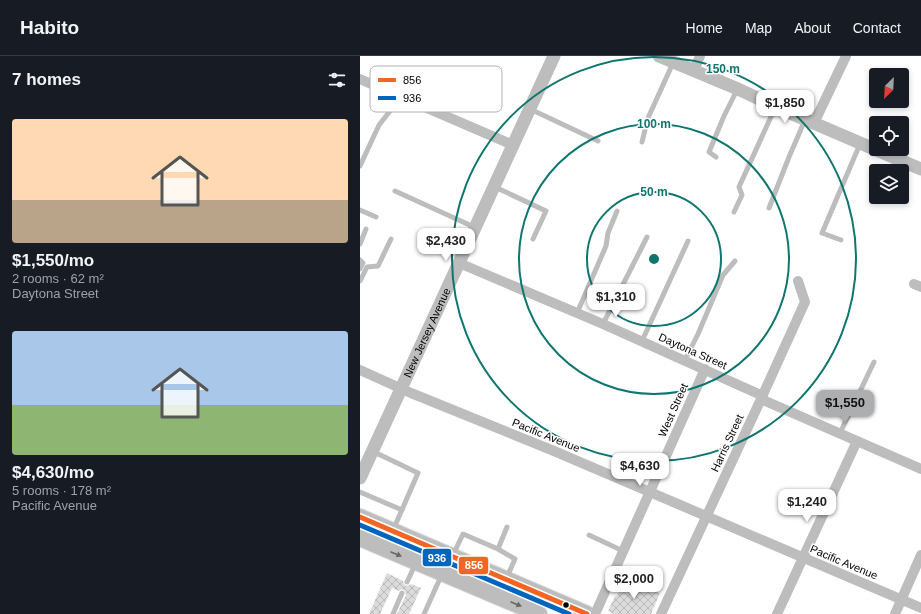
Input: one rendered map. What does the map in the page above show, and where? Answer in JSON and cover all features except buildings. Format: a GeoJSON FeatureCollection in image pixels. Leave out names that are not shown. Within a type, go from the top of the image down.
{"type":"FeatureCollection","features":[{"type":"Feature","properties":{"kind":"main road"},"geometry":{"type":"LineString","coordinates":[[360,517],[588,614]]}},
{"type":"Feature","properties":{"kind":"main road"},"geometry":{"type":"LineString","coordinates":[[360,538],[536,613]]}},
{"type":"Feature","properties":{"kind":"street","name":"New Jersey Avenue"},"geometry":{"type":"LineString","coordinates":[[360,478],[363,464],[372,451],[554,56]]}},
{"type":"Feature","properties":{"kind":"street"},"geometry":{"type":"LineString","coordinates":[[659,56],[921,169]]}},
{"type":"Feature","properties":{"kind":"street"},"geometry":{"type":"LineString","coordinates":[[694,71],[700,56]]}},
{"type":"Feature","properties":{"kind":"street"},"geometry":{"type":"LineString","coordinates":[[810,121],[846,56]]}},
{"type":"Feature","properties":{"kind":"street"},"geometry":{"type":"LineString","coordinates":[[360,79],[370,83]]}},
{"type":"Feature","properties":{"kind":"street"},"geometry":{"type":"LineString","coordinates":[[436,112],[513,145]]}},
{"type":"Feature","properties":{"kind":"street","name":"Daytona Street"},"geometry":{"type":"LineString","coordinates":[[459,263],[685,360],[857,441],[921,469]]}},
{"type":"Feature","properties":{"kind":"street","name":"Harris Street"},"geometry":{"type":"LineString","coordinates":[[661,614],[805,302],[798,281]]}},
{"type":"Feature","properties":{"kind":"street","name":"West Street"},"geometry":{"type":"LineString","coordinates":[[595,614],[705,369]]}},
{"type":"Feature","properties":{"kind":"street","name":"Pacific Avenue"},"geometry":{"type":"LineString","coordinates":[[360,370],[401,389],[650,492],[921,608]]}},
{"type":"Feature","properties":{"kind":"street"},"geometry":{"type":"LineString","coordinates":[[777,614],[857,441]]}},
{"type":"Feature","properties":{"kind":"street"},"geometry":{"type":"LineString","coordinates":[[895,614],[921,555]]}},
{"type":"Feature","properties":{"kind":"street"},"geometry":{"type":"LineString","coordinates":[[536,613],[543,595]]}},
{"type":"Feature","properties":{"kind":"lane"},"geometry":{"type":"LineString","coordinates":[[642,142],[648,118],[674,62]]}},
{"type":"Feature","properties":{"kind":"lane"},"geometry":{"type":"LineString","coordinates":[[716,157],[709,152],[724,116],[738,89]]}},
{"type":"Feature","properties":{"kind":"lane"},"geometry":{"type":"LineString","coordinates":[[734,212],[742,195],[739,187],[776,107]]}},
{"type":"Feature","properties":{"kind":"lane"},"geometry":{"type":"LineString","coordinates":[[530,109],[598,141]]}},
{"type":"Feature","properties":{"kind":"lane"},"geometry":{"type":"LineString","coordinates":[[360,166],[379,125],[389,112]]}},
{"type":"Feature","properties":{"kind":"lane"},"geometry":{"type":"LineString","coordinates":[[769,208],[789,157],[810,121]]}},
{"type":"Feature","properties":{"kind":"lane"},"geometry":{"type":"LineString","coordinates":[[841,240],[822,233],[860,143]]}},
{"type":"Feature","properties":{"kind":"lane"},"geometry":{"type":"LineString","coordinates":[[494,187],[546,211],[533,239]]}},
{"type":"Feature","properties":{"kind":"lane"},"geometry":{"type":"LineString","coordinates":[[395,191],[475,227]]}},
{"type":"Feature","properties":{"kind":"lane"},"geometry":{"type":"LineString","coordinates":[[360,210],[376,217]]}},
{"type":"Feature","properties":{"kind":"lane"},"geometry":{"type":"LineString","coordinates":[[577,313],[606,246],[608,233],[617,211]]}},
{"type":"Feature","properties":{"kind":"lane"},"geometry":{"type":"LineString","coordinates":[[360,244],[366,229]]}},
{"type":"Feature","properties":{"kind":"lane"},"geometry":{"type":"LineString","coordinates":[[604,324],[646,236]]}},
{"type":"Feature","properties":{"kind":"lane"},"geometry":{"type":"LineString","coordinates":[[360,281],[367,267],[378,266],[391,239]]}},
{"type":"Feature","properties":{"kind":"lane"},"geometry":{"type":"LineString","coordinates":[[642,341],[688,241]]}},
{"type":"Feature","properties":{"kind":"lane"},"geometry":{"type":"LineString","coordinates":[[360,260],[363,263],[360,269]]}},
{"type":"Feature","properties":{"kind":"lane"},"geometry":{"type":"LineString","coordinates":[[685,360],[698,334],[723,275],[735,262]]}},
{"type":"Feature","properties":{"kind":"lane"},"geometry":{"type":"LineString","coordinates":[[840,433],[874,362]]}},
{"type":"Feature","properties":{"kind":"lane"},"geometry":{"type":"LineString","coordinates":[[372,451],[418,473],[392,531]]}},
{"type":"Feature","properties":{"kind":"lane"},"geometry":{"type":"LineString","coordinates":[[360,492],[402,510]]}},
{"type":"Feature","properties":{"kind":"lane"},"geometry":{"type":"LineString","coordinates":[[498,549],[508,528]]}},
{"type":"Feature","properties":{"kind":"lane"},"geometry":{"type":"LineString","coordinates":[[453,556],[463,534],[498,549],[515,559],[506,580]]}},
{"type":"Feature","properties":{"kind":"lane"},"geometry":{"type":"LineString","coordinates":[[589,535],[623,551]]}},
{"type":"Feature","properties":{"kind":"lane"},"geometry":{"type":"LineString","coordinates":[[407,582],[416,562]]}},
{"type":"Feature","properties":{"kind":"lane"},"geometry":{"type":"LineString","coordinates":[[424,614],[442,574]]}},
{"type":"Feature","properties":{"kind":"lane"},"geometry":{"type":"LineString","coordinates":[[393,614],[402,593]]}},
{"type":"Feature","properties":{"kind":"transit line","name":"856"},"geometry":{"type":"LineString","coordinates":[[360,517],[587,614]]}},
{"type":"Feature","properties":{"kind":"transit line","name":"936"},"geometry":{"type":"LineString","coordinates":[[360,525],[569,614]]}}]}
